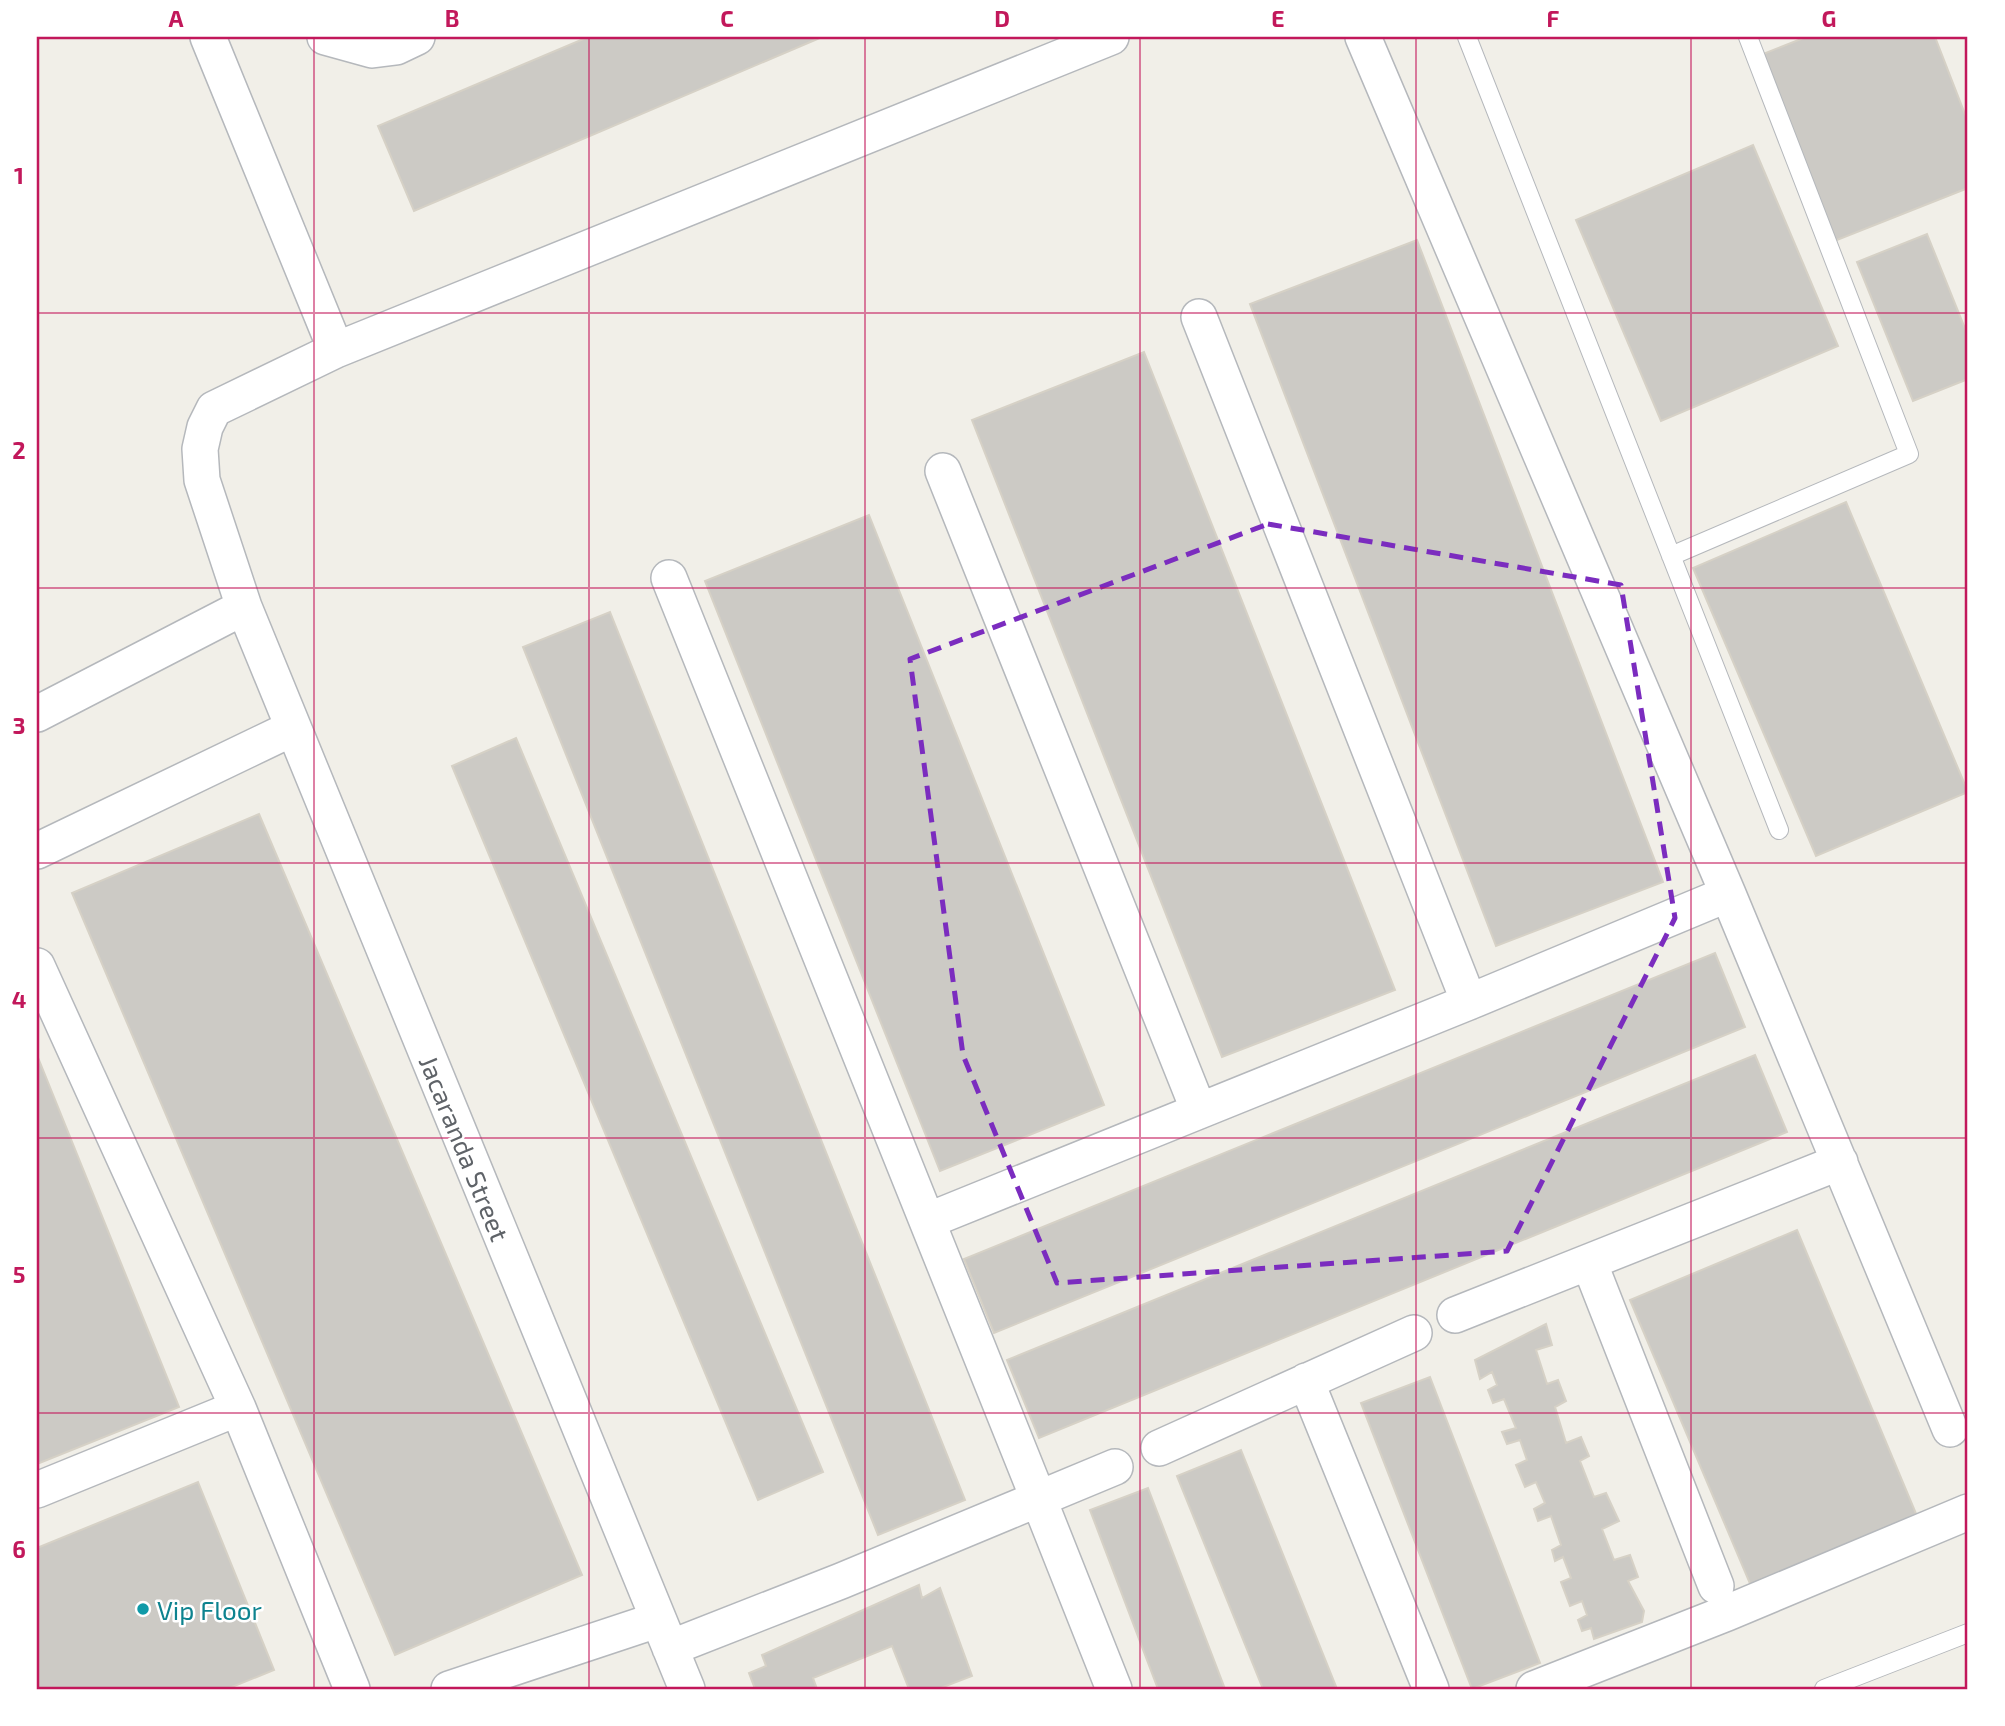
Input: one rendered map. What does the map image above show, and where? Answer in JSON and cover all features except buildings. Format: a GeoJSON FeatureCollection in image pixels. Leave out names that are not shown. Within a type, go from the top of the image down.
{"type":"FeatureCollection","features":[{"type":"Feature","properties":{"kind":"street"},"geometry":{"type":"LineString","coordinates":[[208,37],[335,350]]}},
{"type":"Feature","properties":{"kind":"street"},"geometry":{"type":"LineString","coordinates":[[325,37],[372,50],[396,47],[417,37]]}},
{"type":"Feature","properties":{"kind":"street","name":"Jacaranda Street"},"geometry":{"type":"LineString","coordinates":[[687,1689],[244,607],[202,480],[200,449],[205,427],[214,409],[335,350],[1111,37]]}},
{"type":"Feature","properties":{"kind":"street"},"geometry":{"type":"LineString","coordinates":[[1363,37],[1728,894],[1950,1429]]}},
{"type":"Feature","properties":{"kind":"street"},"geometry":{"type":"LineString","coordinates":[[1199,317],[1469,1002]]}},
{"type":"Feature","properties":{"kind":"street"},"geometry":{"type":"LineString","coordinates":[[943,471],[1199,1111]]}},
{"type":"Feature","properties":{"kind":"street"},"geometry":{"type":"LineString","coordinates":[[669,578],[1114,1689]]}},
{"type":"Feature","properties":{"kind":"street"},"geometry":{"type":"LineString","coordinates":[[37,714],[244,607]]}},
{"type":"Feature","properties":{"kind":"street"},"geometry":{"type":"LineString","coordinates":[[37,851],[293,728]]}},
{"type":"Feature","properties":{"kind":"street"},"geometry":{"type":"LineString","coordinates":[[928,1221],[1728,894]]}},
{"type":"Feature","properties":{"kind":"street"},"geometry":{"type":"LineString","coordinates":[[37,966],[238,1409],[352,1689]]}},
{"type":"Feature","properties":{"kind":"street"},"geometry":{"type":"LineString","coordinates":[[1455,1315],[1840,1162]]}},
{"type":"Feature","properties":{"kind":"street"},"geometry":{"type":"LineString","coordinates":[[1589,1262],[1716,1586]]}},
{"type":"Feature","properties":{"kind":"street"},"geometry":{"type":"LineString","coordinates":[[1159,1448],[1414,1333]]}},
{"type":"Feature","properties":{"kind":"street"},"geometry":{"type":"LineString","coordinates":[[1306,1381],[1431,1689]]}},
{"type":"Feature","properties":{"kind":"street"},"geometry":{"type":"LineString","coordinates":[[37,1490],[238,1409]]}},
{"type":"Feature","properties":{"kind":"street"},"geometry":{"type":"LineString","coordinates":[[449,1689],[663,1634],[1039,1500],[1115,1467]]}},
{"type":"Feature","properties":{"kind":"street"},"geometry":{"type":"LineString","coordinates":[[1534,1689],[1727,1613],[1968,1512]]}},
{"type":"Feature","properties":{"kind":"lane"},"geometry":{"type":"LineString","coordinates":[[1468,37],[1779,830]]}},
{"type":"Feature","properties":{"kind":"lane"},"geometry":{"type":"LineString","coordinates":[[1671,556],[1909,454],[1748,37]]}},
{"type":"Feature","properties":{"kind":"lane"},"geometry":{"type":"LineString","coordinates":[[1824,1689],[1968,1633]]}},
{"type":"Feature","properties":{"kind":"highlighted area"},"geometry":{"type":"Polygon","coordinates":[[[1268,524],[1621,585],[1675,918],[1507,1251],[1057,1283],[963,1055],[910,659],[1268,524]]]}},
{"type":"Feature","properties":{"kind":"place","name":"Vip Floor"},"geometry":{"type":"Point","coordinates":[143,1609]}}]}
